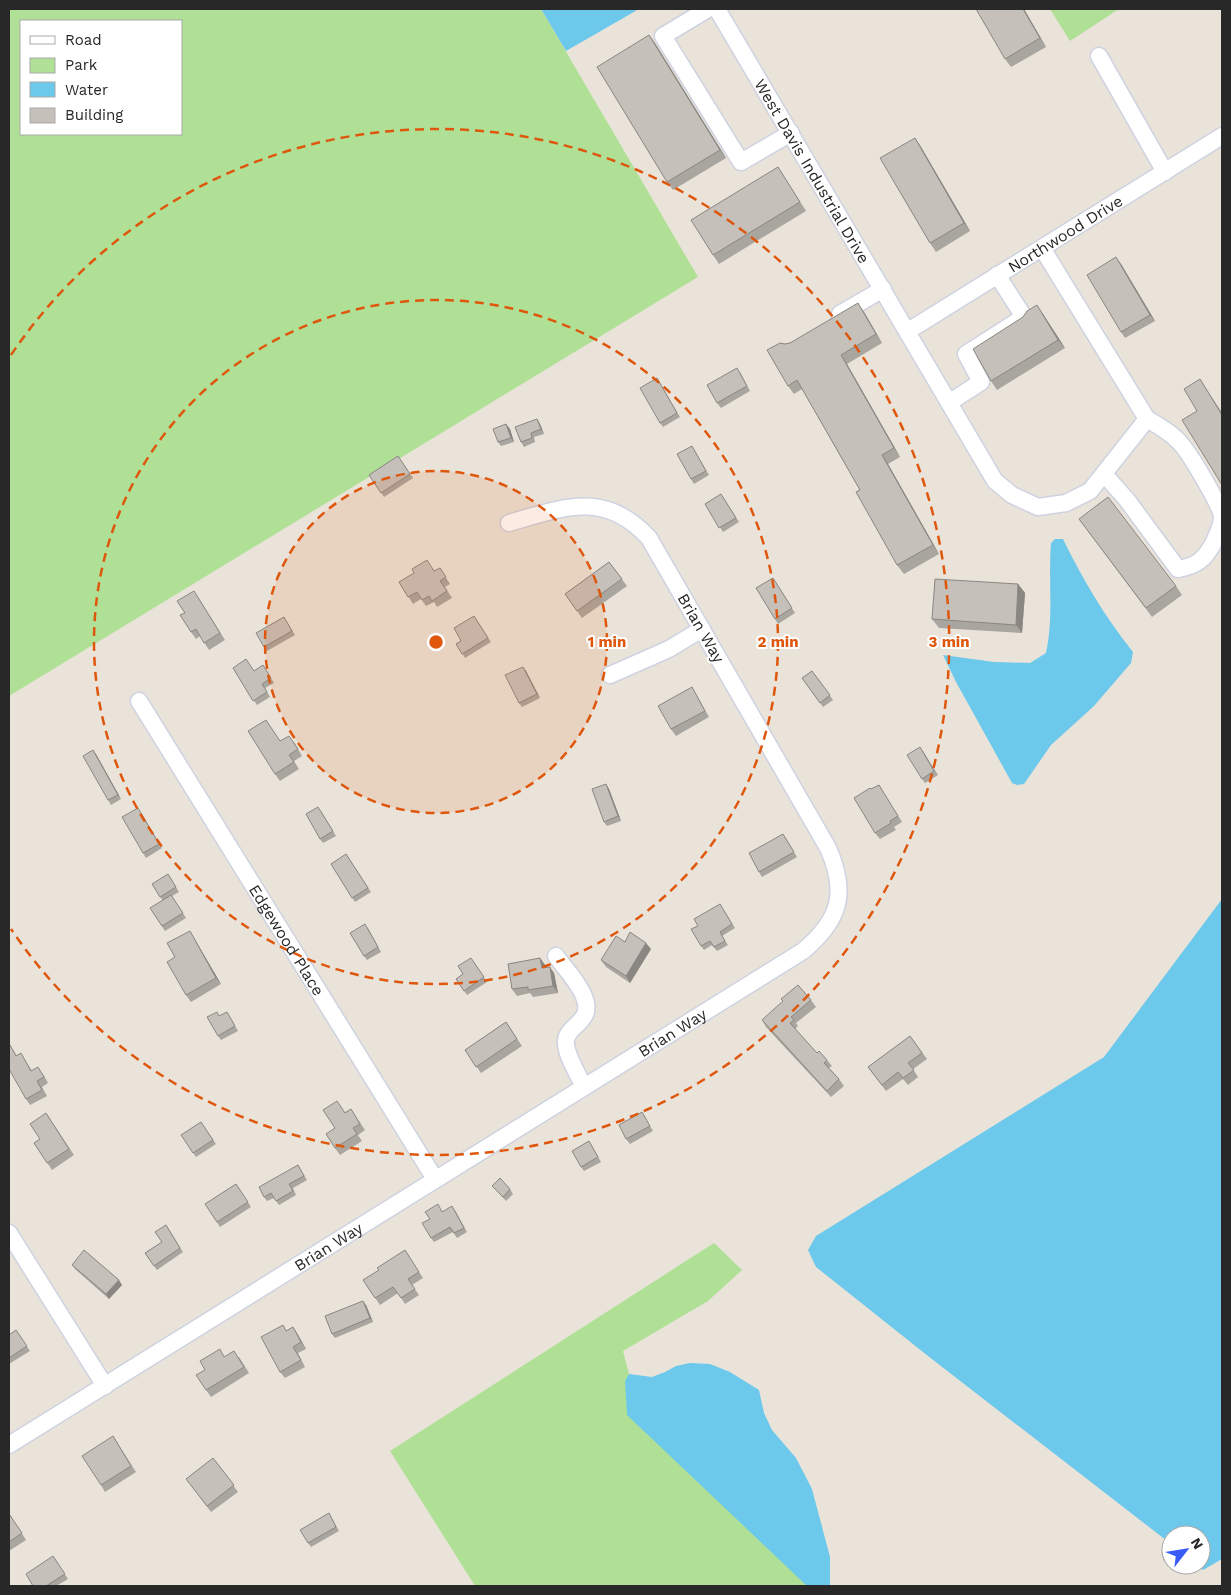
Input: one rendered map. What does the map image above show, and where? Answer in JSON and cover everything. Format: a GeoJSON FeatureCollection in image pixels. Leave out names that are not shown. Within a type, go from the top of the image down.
{"type":"FeatureCollection","features":[{"type":"Feature","properties":{"kind":"street"},"geometry":{"type":"LineString","coordinates":[[708,9],[663,36],[741,162],[791,133]]}},
{"type":"Feature","properties":{"kind":"street","name":"West Davis Industrial Drive"},"geometry":{"type":"LineString","coordinates":[[717,9],[995,481],[1012,495],[1038,507],[1066,504],[1090,491],[1147,419]]}},
{"type":"Feature","properties":{"kind":"street"},"geometry":{"type":"LineString","coordinates":[[1099,56],[1165,172]]}},
{"type":"Feature","properties":{"kind":"street","name":"Northwood Drive"},"geometry":{"type":"LineString","coordinates":[[908,331],[1222,136]]}},
{"type":"Feature","properties":{"kind":"street"},"geometry":{"type":"LineString","coordinates":[[1042,248],[1147,419],[1168,432],[1182,444],[1218,505],[1222,516],[1220,529],[1207,554],[1192,567],[1178,569],[1127,500],[1104,474]]}},
{"type":"Feature","properties":{"kind":"street"},"geometry":{"type":"LineString","coordinates":[[950,402],[981,382],[966,354],[1024,317],[997,276]]}},
{"type":"Feature","properties":{"kind":"street"},"geometry":{"type":"LineString","coordinates":[[824,323],[883,289]]}},
{"type":"Feature","properties":{"kind":"street","name":"Brian Way"},"geometry":{"type":"LineString","coordinates":[[9,1445],[803,951],[817,939],[829,924],[837,908],[839,892],[838,877],[828,848],[819,836],[649,538],[626,517],[597,507],[578,506],[555,510],[509,523]]}},
{"type":"Feature","properties":{"kind":"street"},"geometry":{"type":"LineString","coordinates":[[610,675],[669,649],[702,629]]}},
{"type":"Feature","properties":{"kind":"street","name":"Edgewood Place"},"geometry":{"type":"LineString","coordinates":[[139,701],[435,1179]]}},
{"type":"Feature","properties":{"kind":"street"},"geometry":{"type":"LineString","coordinates":[[556,956],[582,991],[587,1005],[586,1014],[583,1019],[568,1033],[566,1040],[570,1059],[584,1087]]}},
{"type":"Feature","properties":{"kind":"street"},"geometry":{"type":"LineString","coordinates":[[9,1233],[105,1386]]}},
{"type":"Feature","properties":{"kind":"green space"},"geometry":{"type":"Polygon","coordinates":[[[9,9],[541,9],[698,277],[9,696],[9,9]]]}},
{"type":"Feature","properties":{"kind":"green space"},"geometry":{"type":"Polygon","coordinates":[[[1050,9],[1119,9],[1070,41],[1050,9]]]}},
{"type":"Feature","properties":{"kind":"green space"},"geometry":{"type":"Polygon","coordinates":[[[714,1243],[742,1270],[708,1301],[623,1351],[629,1374],[625,1382],[807,1586],[475,1586],[390,1451],[714,1243]]]}},
{"type":"Feature","properties":{"kind":"water"},"geometry":{"type":"Polygon","coordinates":[[[541,9],[639,9],[566,51],[541,9]]]}},
{"type":"Feature","properties":{"kind":"water"},"geometry":{"type":"Polygon","coordinates":[[[1055,539],[1063,539],[1095,598],[1133,652],[1131,663],[1094,706],[1051,745],[1024,784],[1017,785],[1012,783],[943,655],[994,662],[1030,663],[1046,653],[1050,626],[1051,543],[1055,539]]]}},
{"type":"Feature","properties":{"kind":"water"},"geometry":{"type":"Polygon","coordinates":[[[1222,899],[1222,1559],[1211,1565],[1211,1525],[1161,1525],[1161,1536],[816,1267],[808,1250],[816,1236],[1104,1057],[1222,899]]]}},
{"type":"Feature","properties":{"kind":"water"},"geometry":{"type":"Polygon","coordinates":[[[690,1363],[710,1364],[730,1372],[759,1390],[764,1413],[772,1430],[796,1458],[812,1489],[830,1557],[830,1586],[807,1586],[627,1415],[625,1381],[629,1374],[652,1377],[676,1366],[690,1363]]]}},
{"type":"Feature","properties":{"kind":"building"},"geometry":{"type":"Polygon","coordinates":[[[976,9],[1023,9],[1040,38],[1005,59],[976,9]]]}},
{"type":"Feature","properties":{"kind":"building"},"geometry":{"type":"Polygon","coordinates":[[[649,35],[720,150],[667,182],[597,67],[649,35]]]}},
{"type":"Feature","properties":{"kind":"building"},"geometry":{"type":"Polygon","coordinates":[[[915,138],[964,223],[930,243],[880,158],[915,138]]]}},
{"type":"Feature","properties":{"kind":"building"},"geometry":{"type":"Polygon","coordinates":[[[778,167],[800,202],[713,255],[691,220],[778,167]]]}},
{"type":"Feature","properties":{"kind":"building"},"geometry":{"type":"Polygon","coordinates":[[[1116,257],[1150,315],[1121,332],[1087,275],[1116,257]]]}},
{"type":"Feature","properties":{"kind":"building"},"geometry":{"type":"Polygon","coordinates":[[[858,303],[876,334],[841,355],[894,448],[882,455],[933,545],[897,565],[856,492],[860,490],[797,380],[788,386],[767,350],[780,343],[790,343],[858,303]]]}},
{"type":"Feature","properties":{"kind":"building"},"geometry":{"type":"Polygon","coordinates":[[[1037,305],[1058,340],[991,381],[973,349],[1023,317],[1027,311],[1037,305]]]}},
{"type":"Feature","properties":{"kind":"building"},"geometry":{"type":"Polygon","coordinates":[[[737,368],[747,386],[717,403],[707,385],[737,368]]]}},
{"type":"Feature","properties":{"kind":"building"},"geometry":{"type":"Polygon","coordinates":[[[657,378],[677,413],[660,423],[640,388],[657,378]]]}},
{"type":"Feature","properties":{"kind":"building"},"geometry":{"type":"Polygon","coordinates":[[[1200,379],[1222,415],[1222,485],[1182,420],[1197,411],[1184,389],[1200,379]]]}},
{"type":"Feature","properties":{"kind":"building"},"geometry":{"type":"Polygon","coordinates":[[[537,419],[541,429],[531,433],[532,438],[521,442],[515,427],[537,419]]]}},
{"type":"Feature","properties":{"kind":"building"},"geometry":{"type":"Polygon","coordinates":[[[506,424],[511,438],[498,442],[493,429],[506,424]]]}},
{"type":"Feature","properties":{"kind":"building"},"geometry":{"type":"Polygon","coordinates":[[[692,446],[706,471],[691,479],[677,454],[692,446]]]}},
{"type":"Feature","properties":{"kind":"building"},"geometry":{"type":"Polygon","coordinates":[[[398,456],[410,474],[381,493],[369,475],[398,456]]]}},
{"type":"Feature","properties":{"kind":"building"},"geometry":{"type":"Polygon","coordinates":[[[721,494],[736,518],[719,528],[705,504],[721,494]]]}},
{"type":"Feature","properties":{"kind":"building"},"geometry":{"type":"Polygon","coordinates":[[[1108,497],[1176,586],[1146,608],[1079,519],[1108,497]]]}},
{"type":"Feature","properties":{"kind":"building"},"geometry":{"type":"Polygon","coordinates":[[[427,560],[434,571],[440,568],[446,577],[440,581],[447,591],[432,601],[429,596],[422,600],[417,592],[408,597],[399,582],[414,573],[412,569],[427,560]]]}},
{"type":"Feature","properties":{"kind":"building"},"geometry":{"type":"Polygon","coordinates":[[[609,562],[622,579],[577,611],[565,594],[609,562]]]}},
{"type":"Feature","properties":{"kind":"building"},"geometry":{"type":"Polygon","coordinates":[[[773,578],[792,608],[775,619],[756,588],[773,578]]]}},
{"type":"Feature","properties":{"kind":"building"},"geometry":{"type":"Polygon","coordinates":[[[935,579],[1018,584],[1016,625],[932,619],[935,579]]]}},
{"type":"Feature","properties":{"kind":"building"},"geometry":{"type":"Polygon","coordinates":[[[194,591],[220,633],[204,643],[196,629],[191,632],[180,615],[185,613],[177,601],[194,591]]]}},
{"type":"Feature","properties":{"kind":"building"},"geometry":{"type":"Polygon","coordinates":[[[474,616],[488,638],[462,654],[456,644],[461,641],[454,628],[474,616]]]}},
{"type":"Feature","properties":{"kind":"building"},"geometry":{"type":"Polygon","coordinates":[[[284,617],[292,631],[264,647],[256,633],[284,617]]]}},
{"type":"Feature","properties":{"kind":"building"},"geometry":{"type":"Polygon","coordinates":[[[246,659],[254,671],[263,665],[271,678],[262,684],[267,692],[253,701],[233,668],[246,659]]]}},
{"type":"Feature","properties":{"kind":"building"},"geometry":{"type":"Polygon","coordinates":[[[523,667],[537,694],[519,703],[505,675],[523,667]]]}},
{"type":"Feature","properties":{"kind":"building"},"geometry":{"type":"Polygon","coordinates":[[[812,671],[830,695],[820,703],[802,678],[812,671]]]}},
{"type":"Feature","properties":{"kind":"building"},"geometry":{"type":"Polygon","coordinates":[[[692,687],[705,711],[671,729],[658,706],[692,687]]]}},
{"type":"Feature","properties":{"kind":"building"},"geometry":{"type":"Polygon","coordinates":[[[266,720],[280,741],[289,736],[298,749],[289,755],[294,762],[275,774],[248,731],[266,720]]]}},
{"type":"Feature","properties":{"kind":"building"},"geometry":{"type":"Polygon","coordinates":[[[920,747],[934,771],[922,779],[907,755],[920,747]]]}},
{"type":"Feature","properties":{"kind":"building"},"geometry":{"type":"Polygon","coordinates":[[[93,750],[118,795],[108,800],[83,756],[93,750]]]}},
{"type":"Feature","properties":{"kind":"building"},"geometry":{"type":"Polygon","coordinates":[[[606,784],[618,816],[604,822],[592,789],[606,784]]]}},
{"type":"Feature","properties":{"kind":"building"},"geometry":{"type":"Polygon","coordinates":[[[879,785],[898,816],[875,833],[854,798],[879,785]]]}},
{"type":"Feature","properties":{"kind":"building"},"geometry":{"type":"Polygon","coordinates":[[[318,807],[333,831],[320,839],[306,814],[318,807]]]}},
{"type":"Feature","properties":{"kind":"building"},"geometry":{"type":"Polygon","coordinates":[[[138,808],[159,844],[143,853],[122,817],[138,808]]]}},
{"type":"Feature","properties":{"kind":"building"},"geometry":{"type":"Polygon","coordinates":[[[783,834],[794,852],[759,872],[749,853],[783,834]]]}},
{"type":"Feature","properties":{"kind":"building"},"geometry":{"type":"Polygon","coordinates":[[[346,854],[368,888],[352,898],[331,864],[346,854]]]}},
{"type":"Feature","properties":{"kind":"building"},"geometry":{"type":"Polygon","coordinates":[[[168,874],[176,887],[160,897],[152,884],[168,874]]]}},
{"type":"Feature","properties":{"kind":"building"},"geometry":{"type":"Polygon","coordinates":[[[171,895],[183,913],[162,926],[150,908],[171,895]]]}},
{"type":"Feature","properties":{"kind":"building"},"geometry":{"type":"Polygon","coordinates":[[[720,904],[732,924],[720,932],[725,941],[714,947],[710,941],[701,946],[691,929],[698,926],[694,919],[720,904]]]}},
{"type":"Feature","properties":{"kind":"building"},"geometry":{"type":"Polygon","coordinates":[[[365,924],[378,947],[364,956],[350,933],[365,924]]]}},
{"type":"Feature","properties":{"kind":"building"},"geometry":{"type":"Polygon","coordinates":[[[190,931],[216,978],[186,995],[167,962],[175,957],[167,943],[190,931]]]}},
{"type":"Feature","properties":{"kind":"building"},"geometry":{"type":"Polygon","coordinates":[[[630,932],[646,943],[626,976],[601,960],[616,936],[625,942],[630,932]]]}},
{"type":"Feature","properties":{"kind":"building"},"geometry":{"type":"Polygon","coordinates":[[[471,958],[484,977],[464,991],[456,979],[463,974],[458,966],[471,958]]]}},
{"type":"Feature","properties":{"kind":"building"},"geometry":{"type":"Polygon","coordinates":[[[540,958],[542,968],[550,967],[553,986],[528,990],[528,987],[512,989],[508,964],[540,958]]]}},
{"type":"Feature","properties":{"kind":"building"},"geometry":{"type":"Polygon","coordinates":[[[798,985],[811,1000],[791,1017],[794,1020],[790,1023],[817,1053],[819,1051],[827,1060],[824,1063],[839,1079],[827,1091],[762,1020],[783,1001],[781,999],[798,985]]]}},
{"type":"Feature","properties":{"kind":"building"},"geometry":{"type":"Polygon","coordinates":[[[217,1012],[219,1016],[227,1012],[235,1026],[218,1036],[207,1017],[217,1012]]]}},
{"type":"Feature","properties":{"kind":"building"},"geometry":{"type":"Polygon","coordinates":[[[506,1022],[517,1039],[476,1067],[465,1050],[506,1022]]]}},
{"type":"Feature","properties":{"kind":"building"},"geometry":{"type":"Polygon","coordinates":[[[910,1036],[922,1053],[908,1063],[914,1070],[903,1078],[898,1072],[882,1085],[868,1067],[910,1036]]]}},
{"type":"Feature","properties":{"kind":"building"},"geometry":{"type":"Polygon","coordinates":[[[10,1045],[16,1056],[21,1053],[31,1071],[38,1067],[44,1077],[37,1081],[42,1090],[26,1099],[9,1069],[10,1045]]]}},
{"type":"Feature","properties":{"kind":"building"},"geometry":{"type":"Polygon","coordinates":[[[337,1101],[345,1113],[351,1109],[360,1124],[353,1128],[357,1134],[335,1148],[326,1134],[335,1128],[323,1110],[337,1101]]]}},
{"type":"Feature","properties":{"kind":"building"},"geometry":{"type":"Polygon","coordinates":[[[642,1112],[650,1126],[626,1139],[619,1125],[642,1112]]]}},
{"type":"Feature","properties":{"kind":"building"},"geometry":{"type":"Polygon","coordinates":[[[46,1113],[69,1149],[47,1163],[34,1143],[40,1139],[30,1124],[46,1113]]]}},
{"type":"Feature","properties":{"kind":"building"},"geometry":{"type":"Polygon","coordinates":[[[201,1122],[213,1140],[193,1153],[181,1135],[201,1122]]]}},
{"type":"Feature","properties":{"kind":"building"},"geometry":{"type":"Polygon","coordinates":[[[589,1141],[598,1157],[581,1167],[572,1151],[589,1141]]]}},
{"type":"Feature","properties":{"kind":"building"},"geometry":{"type":"Polygon","coordinates":[[[298,1165],[304,1176],[289,1184],[293,1191],[276,1201],[271,1193],[264,1197],[259,1187],[298,1165]]]}},
{"type":"Feature","properties":{"kind":"building"},"geometry":{"type":"Polygon","coordinates":[[[500,1178],[510,1189],[503,1197],[492,1186],[500,1178]]]}},
{"type":"Feature","properties":{"kind":"building"},"geometry":{"type":"Polygon","coordinates":[[[236,1184],[248,1202],[217,1222],[205,1204],[236,1184]]]}},
{"type":"Feature","properties":{"kind":"building"},"geometry":{"type":"Polygon","coordinates":[[[438,1204],[442,1212],[452,1206],[464,1228],[454,1233],[450,1227],[431,1238],[422,1223],[430,1219],[425,1212],[438,1204]]]}},
{"type":"Feature","properties":{"kind":"building"},"geometry":{"type":"Polygon","coordinates":[[[166,1225],[180,1248],[154,1266],[145,1253],[162,1242],[155,1232],[166,1225]]]}},
{"type":"Feature","properties":{"kind":"building"},"geometry":{"type":"Polygon","coordinates":[[[84,1250],[119,1280],[106,1294],[72,1265],[84,1250]]]}},
{"type":"Feature","properties":{"kind":"building"},"geometry":{"type":"Polygon","coordinates":[[[405,1250],[419,1272],[408,1279],[415,1289],[401,1298],[393,1287],[375,1298],[363,1280],[379,1270],[377,1268],[405,1250]]]}},
{"type":"Feature","properties":{"kind":"building"},"geometry":{"type":"Polygon","coordinates":[[[363,1301],[370,1318],[332,1334],[325,1316],[363,1301]]]}},
{"type":"Feature","properties":{"kind":"building"},"geometry":{"type":"Polygon","coordinates":[[[283,1325],[286,1331],[293,1327],[301,1342],[293,1347],[301,1360],[280,1372],[261,1337],[283,1325]]]}},
{"type":"Feature","properties":{"kind":"building"},"geometry":{"type":"Polygon","coordinates":[[[16,1330],[27,1346],[9,1358],[9,1335],[16,1330]]]}},
{"type":"Feature","properties":{"kind":"building"},"geometry":{"type":"Polygon","coordinates":[[[220,1349],[224,1357],[234,1351],[244,1367],[206,1390],[196,1375],[205,1370],[200,1361],[220,1349]]]}},
{"type":"Feature","properties":{"kind":"building"},"geometry":{"type":"Polygon","coordinates":[[[113,1436],[131,1466],[101,1485],[82,1456],[113,1436]]]}},
{"type":"Feature","properties":{"kind":"building"},"geometry":{"type":"Polygon","coordinates":[[[213,1458],[234,1485],[207,1506],[186,1479],[213,1458]]]}},
{"type":"Feature","properties":{"kind":"building"},"geometry":{"type":"Polygon","coordinates":[[[329,1513],[336,1527],[308,1543],[300,1530],[329,1513]]]}},
{"type":"Feature","properties":{"kind":"building"},"geometry":{"type":"Polygon","coordinates":[[[9,1514],[22,1533],[9,1542],[9,1514]]]}},
{"type":"Feature","properties":{"kind":"building"},"geometry":{"type":"Polygon","coordinates":[[[53,1556],[65,1574],[46,1586],[33,1586],[26,1574],[53,1556]]]}}]}
